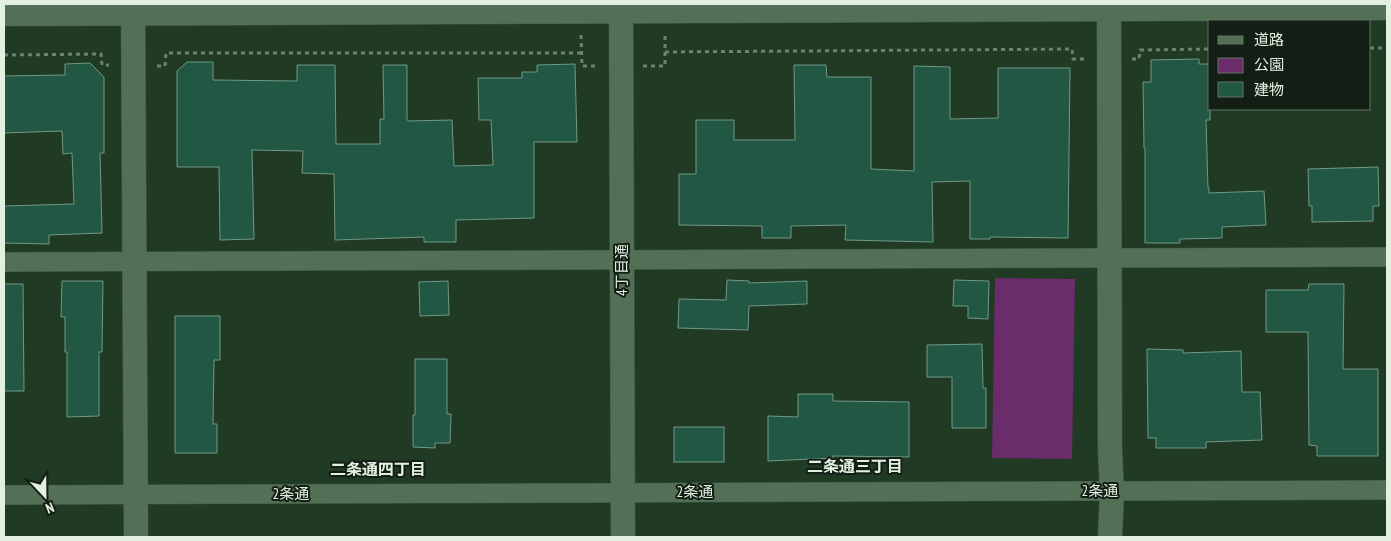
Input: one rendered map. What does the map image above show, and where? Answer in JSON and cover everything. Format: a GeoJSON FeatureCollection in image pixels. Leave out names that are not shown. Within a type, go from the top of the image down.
{"type":"FeatureCollection","features":[{"type":"Feature","properties":{"kind":"street"},"geometry":{"type":"LineString","coordinates":[[1109,6],[1110,451],[1112,491],[1110,537]]}},
{"type":"Feature","properties":{"kind":"street"},"geometry":{"type":"LineString","coordinates":[[4,14],[133,8],[1109,6],[1387,8]]}},
{"type":"Feature","properties":{"kind":"street","name":"4丁目通"},"geometry":{"type":"LineString","coordinates":[[621,7],[623,537]]}},
{"type":"Feature","properties":{"kind":"street"},"geometry":{"type":"LineString","coordinates":[[133,8],[136,537]]}},
{"type":"Feature","properties":{"kind":"street"},"geometry":{"type":"LineString","coordinates":[[4,262],[1387,257]]}},
{"type":"Feature","properties":{"kind":"street","name":"2条通"},"geometry":{"type":"LineString","coordinates":[[4,495],[1387,490]]}},
{"type":"Feature","properties":{"kind":"path"},"geometry":{"type":"LineString","coordinates":[[1371,48],[1387,48]]}},
{"type":"Feature","properties":{"kind":"path"},"geometry":{"type":"LineString","coordinates":[[665,66],[665,52],[1072,49],[1073,59]]}},
{"type":"Feature","properties":{"kind":"path"},"geometry":{"type":"LineString","coordinates":[[1139,59],[1140,50],[1208,49]]}},
{"type":"Feature","properties":{"kind":"path"},"geometry":{"type":"LineString","coordinates":[[165,66],[166,53],[581,53],[582,66]]}},
{"type":"Feature","properties":{"kind":"path"},"geometry":{"type":"LineString","coordinates":[[4,55],[100,54],[102,65]]}},
{"type":"Feature","properties":{"kind":"green space"},"geometry":{"type":"Polygon","coordinates":[[[995,278],[1075,279],[1072,459],[992,458],[995,278]]]}},
{"type":"Feature","properties":{"kind":"building"},"geometry":{"type":"Polygon","coordinates":[[[1199,59],[1199,64],[1208,64],[1208,110],[1210,110],[1210,120],[1206,120],[1209,193],[1264,191],[1266,225],[1222,227],[1222,238],[1180,239],[1180,243],[1145,243],[1143,82],[1151,82],[1151,60],[1199,59]]]}},
{"type":"Feature","properties":{"kind":"building"},"geometry":{"type":"Polygon","coordinates":[[[187,62],[213,62],[213,80],[297,81],[297,65],[335,65],[336,144],[380,144],[380,119],[384,119],[383,65],[407,65],[407,119],[408,121],[452,120],[454,166],[493,165],[491,120],[479,120],[478,78],[522,78],[522,72],[537,72],[537,65],[575,64],[577,142],[534,142],[534,218],[456,220],[456,242],[424,242],[424,237],[335,240],[334,174],[302,173],[303,151],[252,150],[254,239],[220,240],[219,167],[177,167],[177,71],[187,62]]]}},
{"type":"Feature","properties":{"kind":"building"},"geometry":{"type":"Polygon","coordinates":[[[90,63],[104,77],[104,153],[100,153],[102,233],[49,235],[49,244],[4,243],[4,206],[74,204],[72,153],[63,154],[62,131],[4,133],[4,76],[65,75],[65,64],[90,63]]]}},
{"type":"Feature","properties":{"kind":"building"},"geometry":{"type":"Polygon","coordinates":[[[794,65],[826,65],[827,77],[871,77],[871,169],[914,171],[914,66],[950,67],[950,119],[998,118],[998,68],[1070,68],[1068,238],[990,237],[990,239],[970,239],[970,181],[932,182],[933,242],[845,240],[846,225],[791,226],[791,238],[762,238],[762,226],[679,225],[679,174],[696,174],[696,120],[734,120],[734,140],[795,140],[794,65]]]}},
{"type":"Feature","properties":{"kind":"building"},"geometry":{"type":"Polygon","coordinates":[[[1378,167],[1379,206],[1373,206],[1373,221],[1312,222],[1312,206],[1309,206],[1308,169],[1378,167]]]}},
{"type":"Feature","properties":{"kind":"building"},"geometry":{"type":"Polygon","coordinates":[[[727,280],[749,281],[749,283],[807,281],[807,304],[749,306],[748,330],[678,328],[679,299],[726,300],[727,280]]]}},
{"type":"Feature","properties":{"kind":"building"},"geometry":{"type":"Polygon","coordinates":[[[954,280],[989,281],[988,319],[968,318],[968,306],[953,306],[954,280]]]}},
{"type":"Feature","properties":{"kind":"building"},"geometry":{"type":"Polygon","coordinates":[[[62,281],[103,281],[102,352],[99,352],[99,416],[67,417],[67,352],[65,352],[65,317],[61,317],[62,281]]]}},
{"type":"Feature","properties":{"kind":"building"},"geometry":{"type":"Polygon","coordinates":[[[448,281],[449,315],[420,316],[419,282],[448,281]]]}},
{"type":"Feature","properties":{"kind":"building"},"geometry":{"type":"Polygon","coordinates":[[[4,284],[23,284],[24,391],[4,391],[4,284]]]}},
{"type":"Feature","properties":{"kind":"building"},"geometry":{"type":"Polygon","coordinates":[[[1309,284],[1344,284],[1343,369],[1378,369],[1378,456],[1317,456],[1317,446],[1309,445],[1308,332],[1266,332],[1266,290],[1308,290],[1309,284]]]}},
{"type":"Feature","properties":{"kind":"building"},"geometry":{"type":"Polygon","coordinates":[[[175,316],[220,316],[220,360],[214,360],[213,424],[217,424],[217,453],[175,453],[175,316]]]}},
{"type":"Feature","properties":{"kind":"building"},"geometry":{"type":"Polygon","coordinates":[[[982,344],[983,388],[986,388],[986,428],[952,428],[952,377],[927,377],[927,345],[982,344]]]}},
{"type":"Feature","properties":{"kind":"building"},"geometry":{"type":"Polygon","coordinates":[[[1147,349],[1183,350],[1183,353],[1241,351],[1242,392],[1260,392],[1262,440],[1206,442],[1206,448],[1156,448],[1156,438],[1148,438],[1147,349]]]}},
{"type":"Feature","properties":{"kind":"building"},"geometry":{"type":"Polygon","coordinates":[[[415,359],[447,359],[447,414],[451,414],[450,443],[435,443],[435,448],[413,447],[415,359]]]}},
{"type":"Feature","properties":{"kind":"building"},"geometry":{"type":"Polygon","coordinates":[[[798,394],[833,394],[833,401],[909,402],[909,457],[833,456],[833,458],[768,461],[768,416],[798,417],[798,394]]]}},
{"type":"Feature","properties":{"kind":"building"},"geometry":{"type":"Polygon","coordinates":[[[674,427],[724,427],[724,462],[674,462],[674,427]]]}},
{"type":"Feature","properties":{"kind":"district","name":"二条通三丁目"},"geometry":{"type":"Point","coordinates":[855,466]}},
{"type":"Feature","properties":{"kind":"district","name":"二条通四丁目"},"geometry":{"type":"Point","coordinates":[378,469]}}]}
